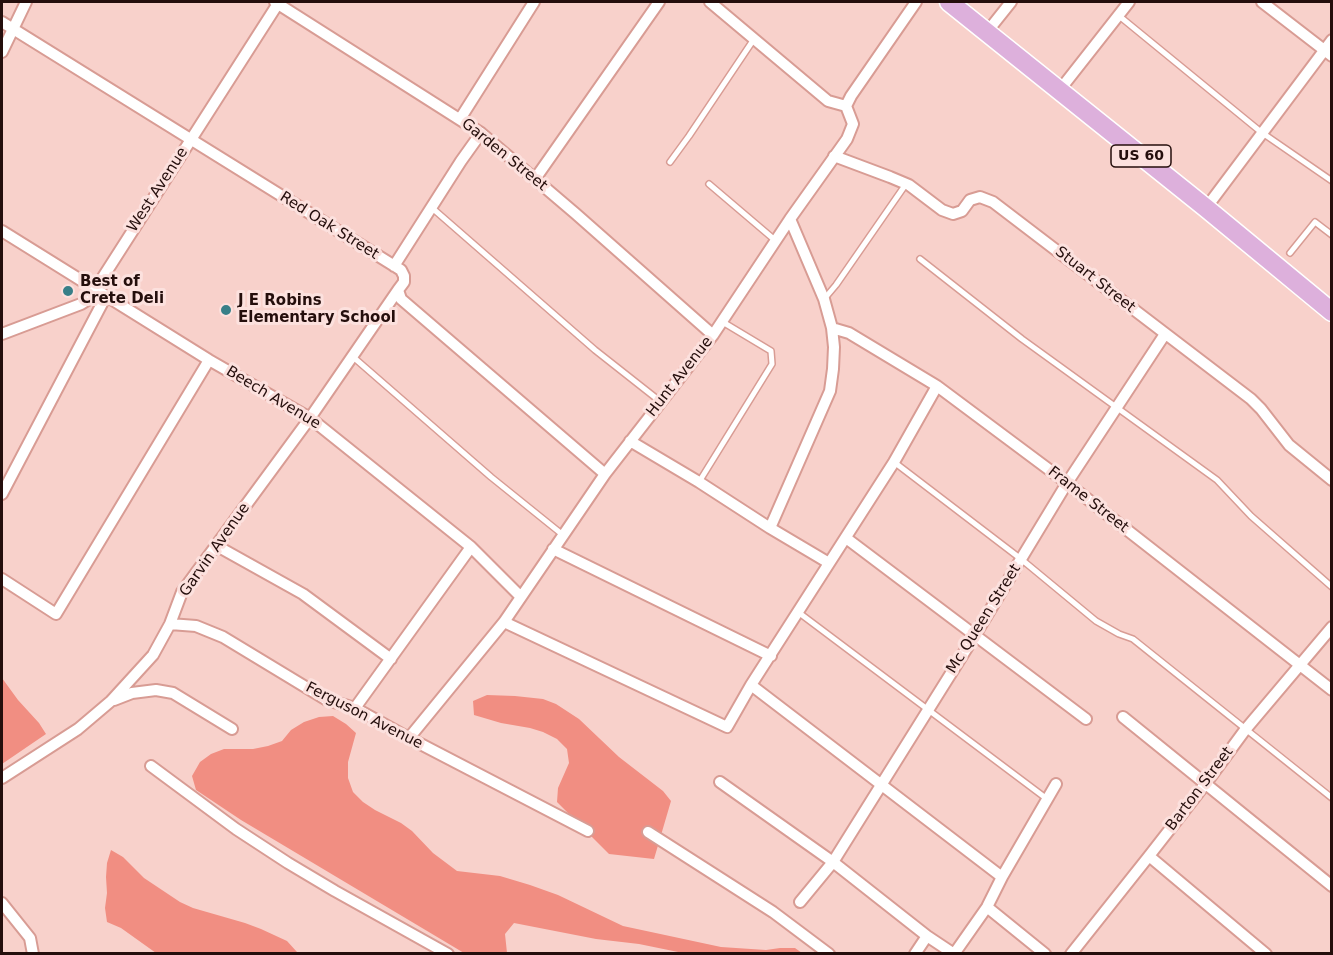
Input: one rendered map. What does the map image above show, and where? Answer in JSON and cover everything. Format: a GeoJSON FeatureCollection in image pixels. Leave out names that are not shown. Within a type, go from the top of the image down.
{"type":"FeatureCollection","features":[{"type":"Feature","properties":{"kind":"main road","name":"US 60"},"geometry":{"type":"LineString","coordinates":[[949,2],[1332,312]]}},
{"type":"Feature","properties":{"kind":"street"},"geometry":{"type":"LineString","coordinates":[[2,52],[26,2]]}},
{"type":"Feature","properties":{"kind":"street","name":"Garden Street"},"geometry":{"type":"LineString","coordinates":[[277,2],[481,133],[713,334]]}},
{"type":"Feature","properties":{"kind":"street","name":"West Avenue"},"geometry":{"type":"LineString","coordinates":[[2,334],[89,299],[277,2]]}},
{"type":"Feature","properties":{"kind":"street"},"geometry":{"type":"LineString","coordinates":[[460,119],[534,2]]}},
{"type":"Feature","properties":{"kind":"street"},"geometry":{"type":"LineString","coordinates":[[535,179],[659,2]]}},
{"type":"Feature","properties":{"kind":"street"},"geometry":{"type":"LineString","coordinates":[[716,3],[754,39],[828,101],[846,106],[916,2]]}},
{"type":"Feature","properties":{"kind":"street"},"geometry":{"type":"LineString","coordinates":[[987,32],[1011,2]]}},
{"type":"Feature","properties":{"kind":"street"},"geometry":{"type":"LineString","coordinates":[[1059,91],[1129,2]]}},
{"type":"Feature","properties":{"kind":"street"},"geometry":{"type":"LineString","coordinates":[[1262,2],[1328,53]]}},
{"type":"Feature","properties":{"kind":"street","name":"Red Oak Street"},"geometry":{"type":"LineString","coordinates":[[2,22],[401,270],[404,282],[398,290]]}},
{"type":"Feature","properties":{"kind":"street"},"geometry":{"type":"LineString","coordinates":[[1206,208],[1261,132],[1328,53],[1332,40]]}},
{"type":"Feature","properties":{"kind":"street","name":"Hunt Avenue"},"geometry":{"type":"LineString","coordinates":[[409,738],[504,622],[605,474],[713,334],[847,139],[853,124],[846,106]]}},
{"type":"Feature","properties":{"kind":"street"},"geometry":{"type":"LineString","coordinates":[[394,266],[481,133]]}},
{"type":"Feature","properties":{"kind":"street","name":"Stuart Street"},"geometry":{"type":"LineString","coordinates":[[834,156],[906,184],[942,210],[953,214],[962,211],[970,200],[980,197],[993,202],[1251,399],[1289,445],[1332,480]]}},
{"type":"Feature","properties":{"kind":"street"},"geometry":{"type":"LineString","coordinates":[[770,528],[830,392],[833,369],[832,328],[824,299],[790,219]]}},
{"type":"Feature","properties":{"kind":"street","name":"Beech Avenue"},"geometry":{"type":"LineString","coordinates":[[2,231],[209,360],[310,418],[471,547],[521,597]]}},
{"type":"Feature","properties":{"kind":"street"},"geometry":{"type":"LineString","coordinates":[[398,290],[401,299],[605,474]]}},
{"type":"Feature","properties":{"kind":"street","name":"Garvin Avenue"},"geometry":{"type":"LineString","coordinates":[[2,778],[78,729],[111,701],[153,655],[170,624],[182,592],[310,418],[398,290]]}},
{"type":"Feature","properties":{"kind":"street"},"geometry":{"type":"LineString","coordinates":[[2,494],[106,296]]}},
{"type":"Feature","properties":{"kind":"street","name":"Frame Street"},"geometry":{"type":"LineString","coordinates":[[832,328],[849,333],[937,386],[1067,483],[1332,690]]}},
{"type":"Feature","properties":{"kind":"street","name":"Mc Queen Street"},"geometry":{"type":"LineString","coordinates":[[800,902],[833,862],[1067,483],[1165,334]]}},
{"type":"Feature","properties":{"kind":"street"},"geometry":{"type":"LineString","coordinates":[[2,579],[56,614],[209,360]]}},
{"type":"Feature","properties":{"kind":"street"},"geometry":{"type":"LineString","coordinates":[[504,622],[727,727],[751,685],[894,462],[937,386]]}},
{"type":"Feature","properties":{"kind":"street"},"geometry":{"type":"LineString","coordinates":[[630,441],[829,563]]}},
{"type":"Feature","properties":{"kind":"street"},"geometry":{"type":"LineString","coordinates":[[846,538],[1086,719]]}},
{"type":"Feature","properties":{"kind":"street"},"geometry":{"type":"LineString","coordinates":[[217,546],[303,594],[391,659]]}},
{"type":"Feature","properties":{"kind":"street"},"geometry":{"type":"LineString","coordinates":[[355,708],[471,547]]}},
{"type":"Feature","properties":{"kind":"street"},"geometry":{"type":"LineString","coordinates":[[553,549],[771,656]]}},
{"type":"Feature","properties":{"kind":"street","name":"Ferguson Avenue"},"geometry":{"type":"LineString","coordinates":[[170,624],[196,626],[223,637],[327,700],[355,708],[588,831]]}},
{"type":"Feature","properties":{"kind":"street","name":"Barton Street"},"geometry":{"type":"LineString","coordinates":[[1071,954],[1245,730],[1332,627]]}},
{"type":"Feature","properties":{"kind":"street"},"geometry":{"type":"LineString","coordinates":[[751,685],[1002,877]]}},
{"type":"Feature","properties":{"kind":"street"},"geometry":{"type":"LineString","coordinates":[[111,701],[132,693],[156,690],[173,693],[232,729]]}},
{"type":"Feature","properties":{"kind":"street"},"geometry":{"type":"LineString","coordinates":[[1124,717],[1332,886]]}},
{"type":"Feature","properties":{"kind":"street"},"geometry":{"type":"LineString","coordinates":[[151,766],[236,829],[288,863],[448,954]]}},
{"type":"Feature","properties":{"kind":"street"},"geometry":{"type":"LineString","coordinates":[[720,782],[833,862],[927,936],[954,954],[987,907],[1056,784]]}},
{"type":"Feature","properties":{"kind":"street"},"geometry":{"type":"LineString","coordinates":[[648,831],[773,912],[829,954]]}},
{"type":"Feature","properties":{"kind":"street"},"geometry":{"type":"LineString","coordinates":[[1149,856],[1266,954]]}},
{"type":"Feature","properties":{"kind":"street"},"geometry":{"type":"LineString","coordinates":[[2,903],[30,938],[33,954]]}},
{"type":"Feature","properties":{"kind":"street"},"geometry":{"type":"LineString","coordinates":[[987,907],[1045,954]]}},
{"type":"Feature","properties":{"kind":"street"},"geometry":{"type":"LineString","coordinates":[[915,954],[927,936]]}},
{"type":"Feature","properties":{"kind":"lane"},"geometry":{"type":"LineString","coordinates":[[1118,15],[1261,132],[1332,181]]}},
{"type":"Feature","properties":{"kind":"lane"},"geometry":{"type":"LineString","coordinates":[[670,162],[754,39]]}},
{"type":"Feature","properties":{"kind":"lane"},"geometry":{"type":"LineString","coordinates":[[709,184],[776,241]]}},
{"type":"Feature","properties":{"kind":"lane"},"geometry":{"type":"LineString","coordinates":[[824,299],[906,184]]}},
{"type":"Feature","properties":{"kind":"lane"},"geometry":{"type":"LineString","coordinates":[[432,207],[595,350],[660,402]]}},
{"type":"Feature","properties":{"kind":"lane"},"geometry":{"type":"LineString","coordinates":[[1290,253],[1315,222],[1332,235]]}},
{"type":"Feature","properties":{"kind":"lane"},"geometry":{"type":"LineString","coordinates":[[920,259],[1022,339],[1217,480],[1251,516],[1332,587]]}},
{"type":"Feature","properties":{"kind":"lane"},"geometry":{"type":"LineString","coordinates":[[699,482],[772,364],[771,351],[721,321]]}},
{"type":"Feature","properties":{"kind":"lane"},"geometry":{"type":"LineString","coordinates":[[352,356],[491,477],[563,535]]}},
{"type":"Feature","properties":{"kind":"lane"},"geometry":{"type":"LineString","coordinates":[[894,462],[1021,559],[1096,621],[1133,639],[1332,798]]}},
{"type":"Feature","properties":{"kind":"lane"},"geometry":{"type":"LineString","coordinates":[[798,612],[1047,800]]}},
{"type":"Feature","properties":{"kind":"shaded area"},"geometry":{"type":"Polygon","coordinates":[[[2,678],[46,734],[2,764],[2,678]]]}},
{"type":"Feature","properties":{"kind":"shaded area"},"geometry":{"type":"Polygon","coordinates":[[[487,695],[543,699],[556,704],[579,719],[619,757],[663,791],[671,801],[654,859],[609,854],[557,802],[558,788],[569,763],[567,749],[557,739],[543,732],[474,715],[473,701],[487,695]]]}},
{"type":"Feature","properties":{"kind":"shaded area"},"geometry":{"type":"Polygon","coordinates":[[[333,716],[356,733],[348,762],[348,778],[353,792],[375,810],[412,831],[433,853],[457,871],[500,876],[530,885],[558,895],[623,926],[721,947],[766,950],[795,948],[802,953],[683,953],[514,923],[505,934],[507,953],[464,953],[241,820],[196,790],[192,776],[200,762],[211,754],[224,749],[253,749],[268,746],[282,741],[291,730],[304,722],[319,717],[333,716]]]}},
{"type":"Feature","properties":{"kind":"shaded area"},"geometry":{"type":"Polygon","coordinates":[[[111,850],[123,857],[144,878],[180,902],[261,929],[287,941],[297,952],[156,953],[121,928],[107,922],[106,877],[111,850]]]}},
{"type":"Feature","properties":{"kind":"place","name":"Best of Crete Deli"},"geometry":{"type":"Point","coordinates":[68,291]}},
{"type":"Feature","properties":{"kind":"place","name":"J E Robins Elementary School"},"geometry":{"type":"Point","coordinates":[226,310]}}]}
